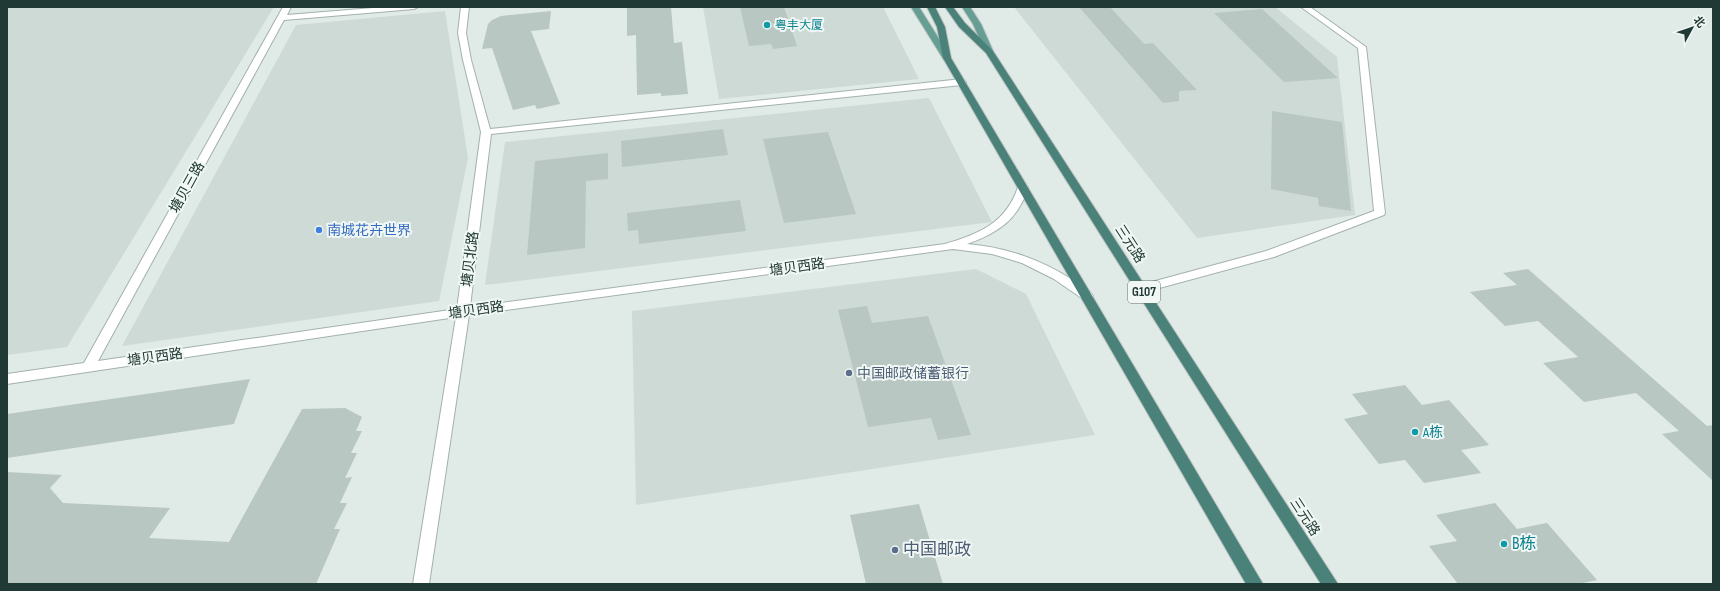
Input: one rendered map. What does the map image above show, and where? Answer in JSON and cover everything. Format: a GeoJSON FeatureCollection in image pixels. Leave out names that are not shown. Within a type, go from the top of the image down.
{"type":"FeatureCollection","features":[{"type":"Feature","properties":{"kind":"highway"},"geometry":{"type":"LineString","coordinates":[[931,7],[941,28],[947,58],[1255,584]]}},
{"type":"Feature","properties":{"kind":"highway","name":"三元路"},"geometry":{"type":"LineString","coordinates":[[949,7],[962,25],[989,51],[1330,584]]}},
{"type":"Feature","properties":{"kind":"main road"},"geometry":{"type":"LineString","coordinates":[[915,7],[947,58]]}},
{"type":"Feature","properties":{"kind":"main road"},"geometry":{"type":"LineString","coordinates":[[966,7],[977,24],[989,51]]}},
{"type":"Feature","properties":{"kind":"street","name":"塘贝三路"},"geometry":{"type":"LineString","coordinates":[[88,367],[287,7]]}},
{"type":"Feature","properties":{"kind":"street"},"geometry":{"type":"LineString","coordinates":[[280,18],[414,7]]}},
{"type":"Feature","properties":{"kind":"street","name":"塘贝北路"},"geometry":{"type":"LineString","coordinates":[[421,584],[464,312],[486,132],[467,60],[462,34],[465,7]]}},
{"type":"Feature","properties":{"kind":"street"},"geometry":{"type":"LineString","coordinates":[[1141,289],[1270,254],[1380,213],[1362,47],[1306,7]]}},
{"type":"Feature","properties":{"kind":"street"},"geometry":{"type":"LineString","coordinates":[[486,132],[962,82]]}},
{"type":"Feature","properties":{"kind":"street"},"geometry":{"type":"LineString","coordinates":[[946,246],[976,237],[1000,223],[1017,206],[1023,187]]}},
{"type":"Feature","properties":{"kind":"street"},"geometry":{"type":"LineString","coordinates":[[946,246],[994,251],[1027,260],[1059,276],[1087,297]]}},
{"type":"Feature","properties":{"kind":"street","name":"塘贝西路"},"geometry":{"type":"LineString","coordinates":[[7,379],[464,312],[946,246]]}},
{"type":"Feature","properties":{"kind":"shaded area"},"geometry":{"type":"Polygon","coordinates":[[[7,7],[274,7],[67,347],[7,355],[7,7]]]}},
{"type":"Feature","properties":{"kind":"shaded area","name":"粤丰大厦"},"geometry":{"type":"Polygon","coordinates":[[[703,7],[883,7],[919,79],[719,99],[703,7]]]}},
{"type":"Feature","properties":{"kind":"shaded area"},"geometry":{"type":"Polygon","coordinates":[[[1014,7],[1275,7],[1337,57],[1355,215],[1197,238],[1014,7]]]}},
{"type":"Feature","properties":{"kind":"shaded area","name":"南城花卉世界"},"geometry":{"type":"Polygon","coordinates":[[[445,11],[468,158],[439,301],[122,346],[296,25],[445,11]]]}},
{"type":"Feature","properties":{"kind":"shaded area"},"geometry":{"type":"Polygon","coordinates":[[[929,98],[992,222],[485,285],[505,142],[929,98]]]}},
{"type":"Feature","properties":{"kind":"shaded area","name":"中国邮政储蓄银行"},"geometry":{"type":"Polygon","coordinates":[[[976,269],[1026,294],[1095,435],[636,505],[632,311],[976,269]]]}},
{"type":"Feature","properties":{"kind":"building"},"geometry":{"type":"Polygon","coordinates":[[[627,7],[671,7],[674,43],[682,42],[688,94],[661,96],[661,93],[637,95],[636,35],[627,36],[627,7]]]}},
{"type":"Feature","properties":{"kind":"building","name":"粤丰大厦"},"geometry":{"type":"Polygon","coordinates":[[[740,7],[784,7],[797,46],[773,49],[771,44],[749,46],[740,7]]]}},
{"type":"Feature","properties":{"kind":"building"},"geometry":{"type":"Polygon","coordinates":[[[1079,7],[1110,7],[1144,44],[1153,43],[1197,90],[1179,91],[1179,101],[1163,103],[1079,7]]]}},
{"type":"Feature","properties":{"kind":"building"},"geometry":{"type":"Polygon","coordinates":[[[1262,9],[1338,78],[1284,82],[1214,13],[1262,9]]]}},
{"type":"Feature","properties":{"kind":"building"},"geometry":{"type":"Polygon","coordinates":[[[551,11],[549,29],[531,31],[560,104],[537,109],[535,105],[513,110],[492,48],[482,49],[488,24],[492,20],[501,16],[551,11]]]}},
{"type":"Feature","properties":{"kind":"building"},"geometry":{"type":"Polygon","coordinates":[[[1272,111],[1342,122],[1351,211],[1319,206],[1318,198],[1271,189],[1272,111]]]}},
{"type":"Feature","properties":{"kind":"building"},"geometry":{"type":"Polygon","coordinates":[[[723,129],[728,155],[622,167],[621,141],[723,129]]]}},
{"type":"Feature","properties":{"kind":"building"},"geometry":{"type":"Polygon","coordinates":[[[828,132],[856,214],[784,223],[763,139],[828,132]]]}},
{"type":"Feature","properties":{"kind":"building"},"geometry":{"type":"Polygon","coordinates":[[[608,153],[608,179],[586,181],[585,248],[527,255],[535,161],[608,153]]]}},
{"type":"Feature","properties":{"kind":"building"},"geometry":{"type":"Polygon","coordinates":[[[740,200],[746,231],[639,244],[638,230],[628,231],[627,213],[740,200]]]}},
{"type":"Feature","properties":{"kind":"building"},"geometry":{"type":"Polygon","coordinates":[[[1528,269],[1707,426],[1713,425],[1713,481],[1662,434],[1679,431],[1636,393],[1584,402],[1543,363],[1578,357],[1538,321],[1505,326],[1470,292],[1517,285],[1503,273],[1528,269]]]}},
{"type":"Feature","properties":{"kind":"building"},"geometry":{"type":"Polygon","coordinates":[[[867,306],[872,323],[928,316],[971,435],[938,440],[931,418],[868,427],[838,310],[867,306]]]}},
{"type":"Feature","properties":{"kind":"building"},"geometry":{"type":"Polygon","coordinates":[[[250,379],[234,424],[7,458],[7,414],[250,379]]]}},
{"type":"Feature","properties":{"kind":"building","name":"A栋"},"geometry":{"type":"Polygon","coordinates":[[[1405,385],[1422,405],[1449,400],[1489,445],[1461,450],[1481,473],[1424,483],[1405,460],[1379,464],[1344,419],[1368,414],[1352,394],[1405,385]]]}},
{"type":"Feature","properties":{"kind":"building"},"geometry":{"type":"Polygon","coordinates":[[[345,408],[362,417],[356,431],[362,431],[351,453],[357,453],[345,478],[352,477],[340,503],[347,503],[334,529],[340,529],[316,584],[7,584],[7,472],[62,475],[50,488],[63,503],[170,508],[149,538],[229,542],[302,409],[345,408]]]}},
{"type":"Feature","properties":{"kind":"building","name":"B栋"},"geometry":{"type":"Polygon","coordinates":[[[1495,503],[1517,529],[1547,523],[1597,580],[1578,584],[1458,584],[1429,546],[1457,541],[1436,515],[1495,503]]]}},
{"type":"Feature","properties":{"kind":"building","name":"中国邮政"},"geometry":{"type":"Polygon","coordinates":[[[919,504],[943,584],[866,584],[850,515],[919,504]]]}},
{"type":"Feature","properties":{"kind":"place","name":"粤丰大厦"},"geometry":{"type":"Point","coordinates":[767,25]}},
{"type":"Feature","properties":{"kind":"place","name":"南城花卉世界"},"geometry":{"type":"Point","coordinates":[319,230]}},
{"type":"Feature","properties":{"kind":"place","name":"中国邮政储蓄银行"},"geometry":{"type":"Point","coordinates":[849,373]}},
{"type":"Feature","properties":{"kind":"place","name":"A栋"},"geometry":{"type":"Point","coordinates":[1415,432]}},
{"type":"Feature","properties":{"kind":"place","name":"B栋"},"geometry":{"type":"Point","coordinates":[1504,544]}},
{"type":"Feature","properties":{"kind":"place","name":"中国邮政"},"geometry":{"type":"Point","coordinates":[895,550]}}]}
